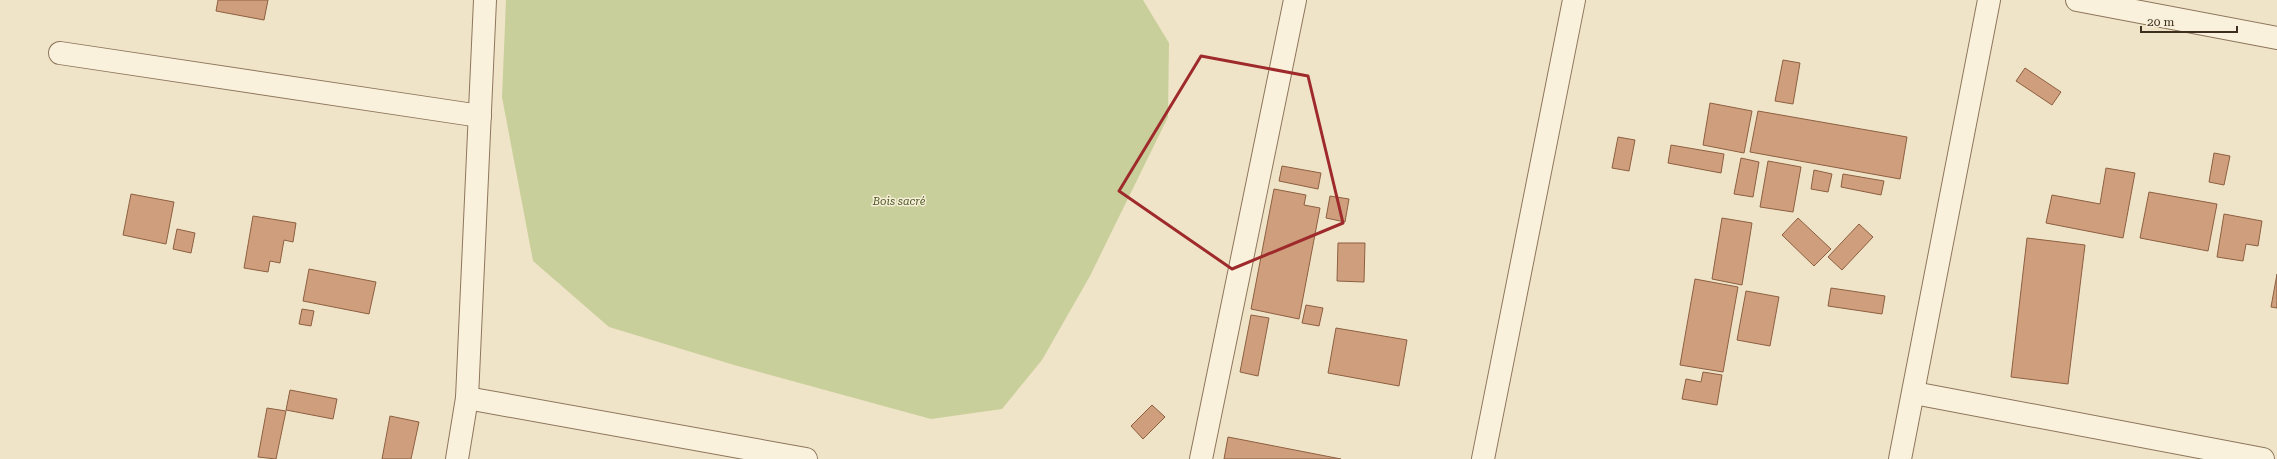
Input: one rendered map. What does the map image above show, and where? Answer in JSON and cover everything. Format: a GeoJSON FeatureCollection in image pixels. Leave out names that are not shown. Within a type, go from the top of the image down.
{"type":"FeatureCollection","features":[{"type":"Feature","properties":{"kind":"street"},"geometry":{"type":"LineString","coordinates":[[457,459],[467,398],[485,0]]}},
{"type":"Feature","properties":{"kind":"street"},"geometry":{"type":"LineString","coordinates":[[1201,459],[1295,0]]}},
{"type":"Feature","properties":{"kind":"street"},"geometry":{"type":"LineString","coordinates":[[1483,459],[1574,0]]}},
{"type":"Feature","properties":{"kind":"street"},"geometry":{"type":"LineString","coordinates":[[1900,459],[1989,0]]}},
{"type":"Feature","properties":{"kind":"street"},"geometry":{"type":"LineString","coordinates":[[2078,0],[2277,38]]}},
{"type":"Feature","properties":{"kind":"street"},"geometry":{"type":"LineString","coordinates":[[60,53],[480,116]]}},
{"type":"Feature","properties":{"kind":"street"},"geometry":{"type":"LineString","coordinates":[[1914,393],[2263,459]]}},
{"type":"Feature","properties":{"kind":"street"},"geometry":{"type":"LineString","coordinates":[[467,398],[806,459]]}},
{"type":"Feature","properties":{"kind":"highlighted area"},"geometry":{"type":"Polygon","coordinates":[[[1201,56],[1308,76],[1343,223],[1232,269],[1119,191],[1201,56]]]}},
{"type":"Feature","properties":{"kind":"green space","name":"Bois sacré"},"geometry":{"type":"Polygon","coordinates":[[[506,0],[1143,0],[1169,43],[1168,117],[1090,276],[1042,360],[1002,409],[931,419],[734,365],[609,327],[533,261],[502,97],[506,0]]]}},
{"type":"Feature","properties":{"kind":"building"},"geometry":{"type":"Polygon","coordinates":[[[218,0],[268,0],[264,20],[216,11],[218,0]]]}},
{"type":"Feature","properties":{"kind":"building"},"geometry":{"type":"Polygon","coordinates":[[[1783,60],[1800,63],[1793,104],[1775,101],[1783,60]]]}},
{"type":"Feature","properties":{"kind":"building"},"geometry":{"type":"Polygon","coordinates":[[[2025,68],[2061,92],[2052,105],[2016,81],[2025,68]]]}},
{"type":"Feature","properties":{"kind":"building"},"geometry":{"type":"Polygon","coordinates":[[[1710,103],[1752,111],[1744,153],[1703,145],[1710,103]]]}},
{"type":"Feature","properties":{"kind":"building"},"geometry":{"type":"Polygon","coordinates":[[[1758,111],[1907,137],[1900,179],[1750,152],[1758,111]]]}},
{"type":"Feature","properties":{"kind":"building"},"geometry":{"type":"Polygon","coordinates":[[[1618,137],[1635,140],[1629,171],[1612,168],[1618,137]]]}},
{"type":"Feature","properties":{"kind":"building"},"geometry":{"type":"Polygon","coordinates":[[[1671,145],[1724,154],[1721,173],[1668,163],[1671,145]]]}},
{"type":"Feature","properties":{"kind":"building"},"geometry":{"type":"Polygon","coordinates":[[[2214,153],[2230,156],[2224,185],[2209,182],[2214,153]]]}},
{"type":"Feature","properties":{"kind":"building"},"geometry":{"type":"Polygon","coordinates":[[[1741,158],[1759,162],[1753,197],[1734,194],[1741,158]]]}},
{"type":"Feature","properties":{"kind":"building"},"geometry":{"type":"Polygon","coordinates":[[[1768,161],[1801,167],[1793,212],[1760,207],[1768,161]]]}},
{"type":"Feature","properties":{"kind":"building"},"geometry":{"type":"Polygon","coordinates":[[[1282,166],[1321,173],[1318,189],[1279,181],[1282,166]]]}},
{"type":"Feature","properties":{"kind":"building"},"geometry":{"type":"Polygon","coordinates":[[[2106,168],[2135,173],[2123,238],[2046,223],[2052,195],[2100,204],[2106,168]]]}},
{"type":"Feature","properties":{"kind":"building"},"geometry":{"type":"Polygon","coordinates":[[[1814,170],[1832,174],[1828,192],[1811,189],[1814,170]]]}},
{"type":"Feature","properties":{"kind":"building"},"geometry":{"type":"Polygon","coordinates":[[[1843,174],[1884,181],[1881,195],[1841,187],[1843,174]]]}},
{"type":"Feature","properties":{"kind":"building"},"geometry":{"type":"Polygon","coordinates":[[[1274,189],[1306,195],[1304,205],[1320,208],[1299,319],[1251,309],[1274,189]]]}},
{"type":"Feature","properties":{"kind":"building"},"geometry":{"type":"Polygon","coordinates":[[[2149,192],[2217,204],[2208,251],[2140,238],[2149,192]]]}},
{"type":"Feature","properties":{"kind":"building"},"geometry":{"type":"Polygon","coordinates":[[[131,194],[174,202],[166,244],[123,235],[131,194]]]}},
{"type":"Feature","properties":{"kind":"building"},"geometry":{"type":"Polygon","coordinates":[[[1330,196],[1349,199],[1345,222],[1326,218],[1330,196]]]}},
{"type":"Feature","properties":{"kind":"building"},"geometry":{"type":"Polygon","coordinates":[[[2224,214],[2262,221],[2258,246],[2246,244],[2243,261],[2217,257],[2224,214]]]}},
{"type":"Feature","properties":{"kind":"building"},"geometry":{"type":"Polygon","coordinates":[[[253,216],[296,223],[293,242],[284,240],[280,263],[270,261],[268,272],[244,268],[253,216]]]}},
{"type":"Feature","properties":{"kind":"building"},"geometry":{"type":"Polygon","coordinates":[[[1722,218],[1752,223],[1742,285],[1712,279],[1722,218]]]}},
{"type":"Feature","properties":{"kind":"building"},"geometry":{"type":"Polygon","coordinates":[[[1798,218],[1831,249],[1814,266],[1782,235],[1798,218]]]}},
{"type":"Feature","properties":{"kind":"building"},"geometry":{"type":"Polygon","coordinates":[[[1859,224],[1873,237],[1842,270],[1828,257],[1859,224]]]}},
{"type":"Feature","properties":{"kind":"building"},"geometry":{"type":"Polygon","coordinates":[[[177,229],[195,233],[191,253],[173,249],[177,229]]]}},
{"type":"Feature","properties":{"kind":"building"},"geometry":{"type":"Polygon","coordinates":[[[2027,238],[2085,245],[2068,384],[2011,377],[2027,238]]]}},
{"type":"Feature","properties":{"kind":"building"},"geometry":{"type":"Polygon","coordinates":[[[1338,243],[1365,243],[1364,282],[1337,281],[1338,243]]]}},
{"type":"Feature","properties":{"kind":"building"},"geometry":{"type":"Polygon","coordinates":[[[309,269],[376,282],[369,314],[303,301],[309,269]]]}},
{"type":"Feature","properties":{"kind":"building"},"geometry":{"type":"Polygon","coordinates":[[[2277,274],[2277,308],[2271,307],[2277,274]]]}},
{"type":"Feature","properties":{"kind":"building"},"geometry":{"type":"Polygon","coordinates":[[[1695,279],[1738,287],[1723,372],[1680,365],[1695,279]]]}},
{"type":"Feature","properties":{"kind":"building"},"geometry":{"type":"Polygon","coordinates":[[[1831,288],[1885,296],[1882,314],[1828,306],[1831,288]]]}},
{"type":"Feature","properties":{"kind":"building"},"geometry":{"type":"Polygon","coordinates":[[[1746,291],[1779,297],[1770,346],[1737,340],[1746,291]]]}},
{"type":"Feature","properties":{"kind":"building"},"geometry":{"type":"Polygon","coordinates":[[[1306,305],[1323,308],[1319,326],[1302,323],[1306,305]]]}},
{"type":"Feature","properties":{"kind":"building"},"geometry":{"type":"Polygon","coordinates":[[[302,309],[314,311],[311,326],[299,324],[302,309]]]}},
{"type":"Feature","properties":{"kind":"building"},"geometry":{"type":"Polygon","coordinates":[[[1251,315],[1269,318],[1258,376],[1240,372],[1251,315]]]}},
{"type":"Feature","properties":{"kind":"building"},"geometry":{"type":"Polygon","coordinates":[[[1336,328],[1407,340],[1399,386],[1328,373],[1336,328]]]}},
{"type":"Feature","properties":{"kind":"building"},"geometry":{"type":"Polygon","coordinates":[[[1703,372],[1722,375],[1717,405],[1682,399],[1686,379],[1701,382],[1703,372]]]}},
{"type":"Feature","properties":{"kind":"building"},"geometry":{"type":"Polygon","coordinates":[[[290,390],[337,399],[333,419],[286,410],[290,390]]]}},
{"type":"Feature","properties":{"kind":"building"},"geometry":{"type":"Polygon","coordinates":[[[1152,405],[1165,417],[1143,439],[1131,426],[1152,405]]]}},
{"type":"Feature","properties":{"kind":"building"},"geometry":{"type":"Polygon","coordinates":[[[267,408],[286,411],[276,459],[258,457],[267,408]]]}},
{"type":"Feature","properties":{"kind":"building"},"geometry":{"type":"Polygon","coordinates":[[[390,416],[419,422],[411,459],[382,459],[390,416]]]}},
{"type":"Feature","properties":{"kind":"building"},"geometry":{"type":"Polygon","coordinates":[[[1228,437],[1341,459],[1224,459],[1228,437]]]}}]}
